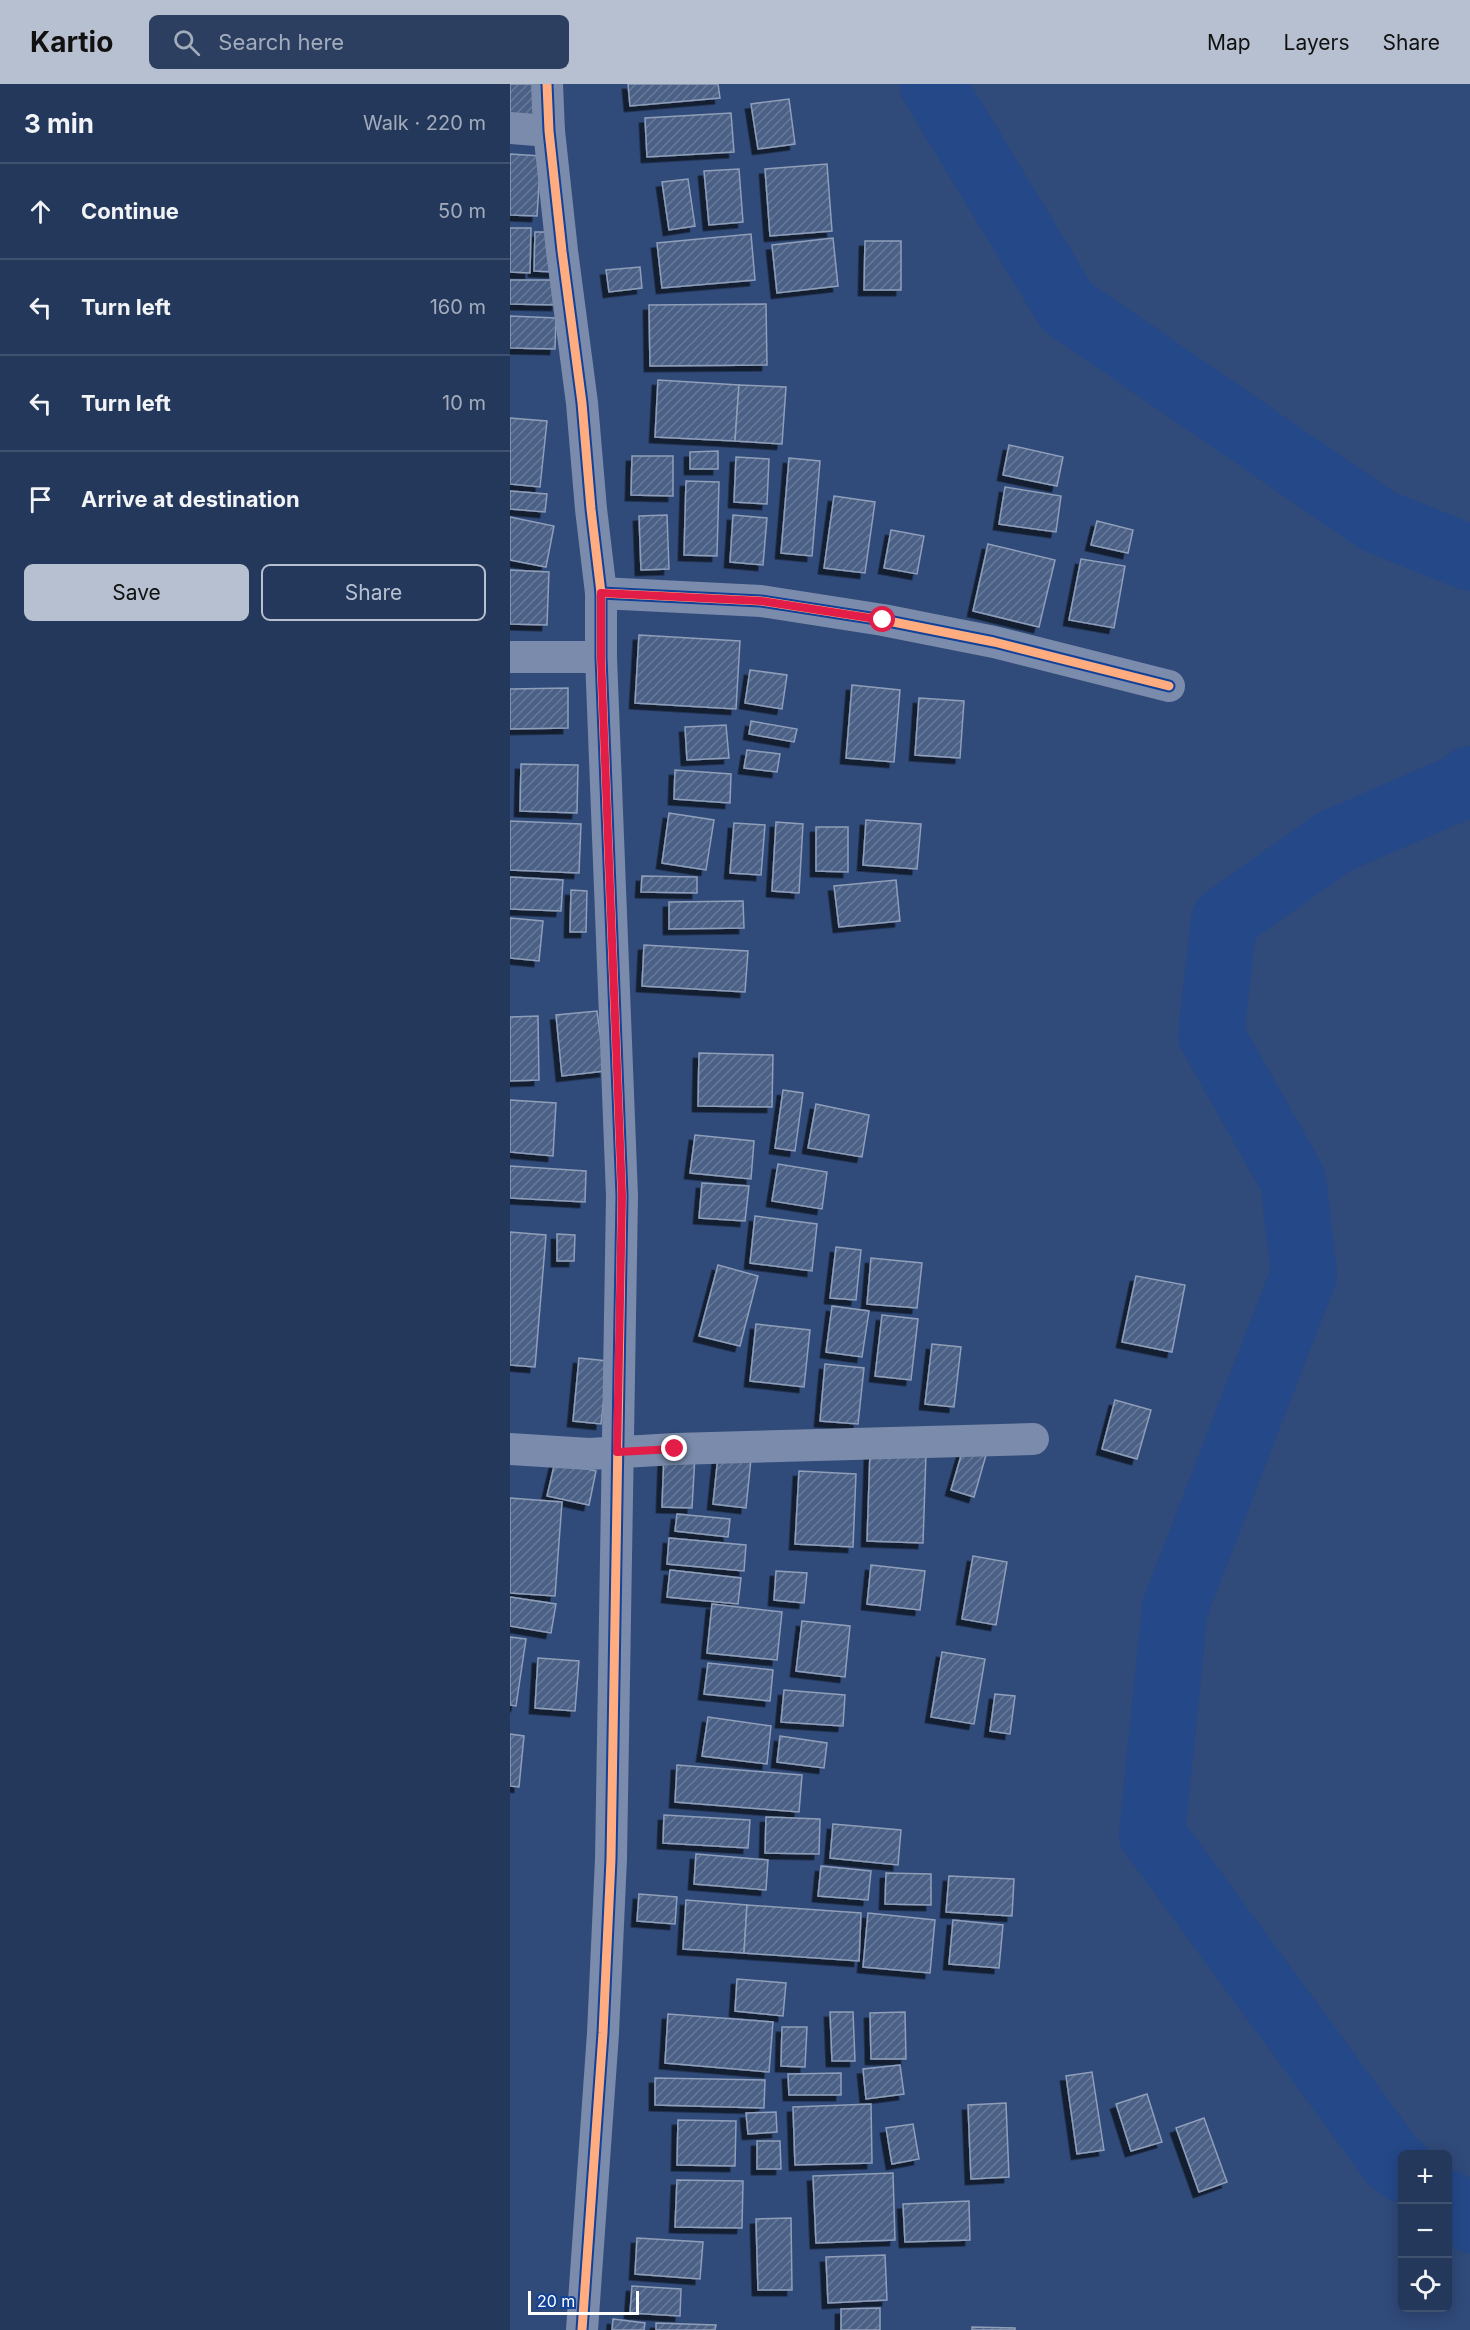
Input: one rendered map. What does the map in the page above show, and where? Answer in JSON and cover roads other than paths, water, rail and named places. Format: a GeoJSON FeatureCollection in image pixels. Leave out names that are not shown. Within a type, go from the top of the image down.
{"type":"FeatureCollection","features":[{"type":"Feature","properties":{"kind":"street"},"geometry":{"type":"LineString","coordinates":[[547,84],[549,131],[582,403],[601,593],[611,968],[622,1196],[610,1870],[603,2033],[582,2330]]}},
{"type":"Feature","properties":{"kind":"street"},"geometry":{"type":"LineString","coordinates":[[510,128],[549,131]]}},
{"type":"Feature","properties":{"kind":"street"},"geometry":{"type":"LineString","coordinates":[[601,593],[761,601],[883,620],[994,642],[1169,686]]}},
{"type":"Feature","properties":{"kind":"street"},"geometry":{"type":"LineString","coordinates":[[510,657],[601,657]]}},
{"type":"Feature","properties":{"kind":"street"},"geometry":{"type":"LineString","coordinates":[[510,1449],[589,1454],[1033,1439]]}},
{"type":"Feature","properties":{"kind":"waterway"},"geometry":{"type":"LineString","coordinates":[[932,84],[1067,307],[1378,521],[1470,558]]}},
{"type":"Feature","properties":{"kind":"waterway"},"geometry":{"type":"LineString","coordinates":[[1398,2166],[1152,1834],[1175,1608],[1304,1274],[1293,1180],[1211,1035],[1224,920],[1334,842],[1465,785],[1470,779]]}},
{"type":"Feature","properties":{"kind":"waterway"},"geometry":{"type":"LineString","coordinates":[[1449,2204],[1470,2220]]}}]}
